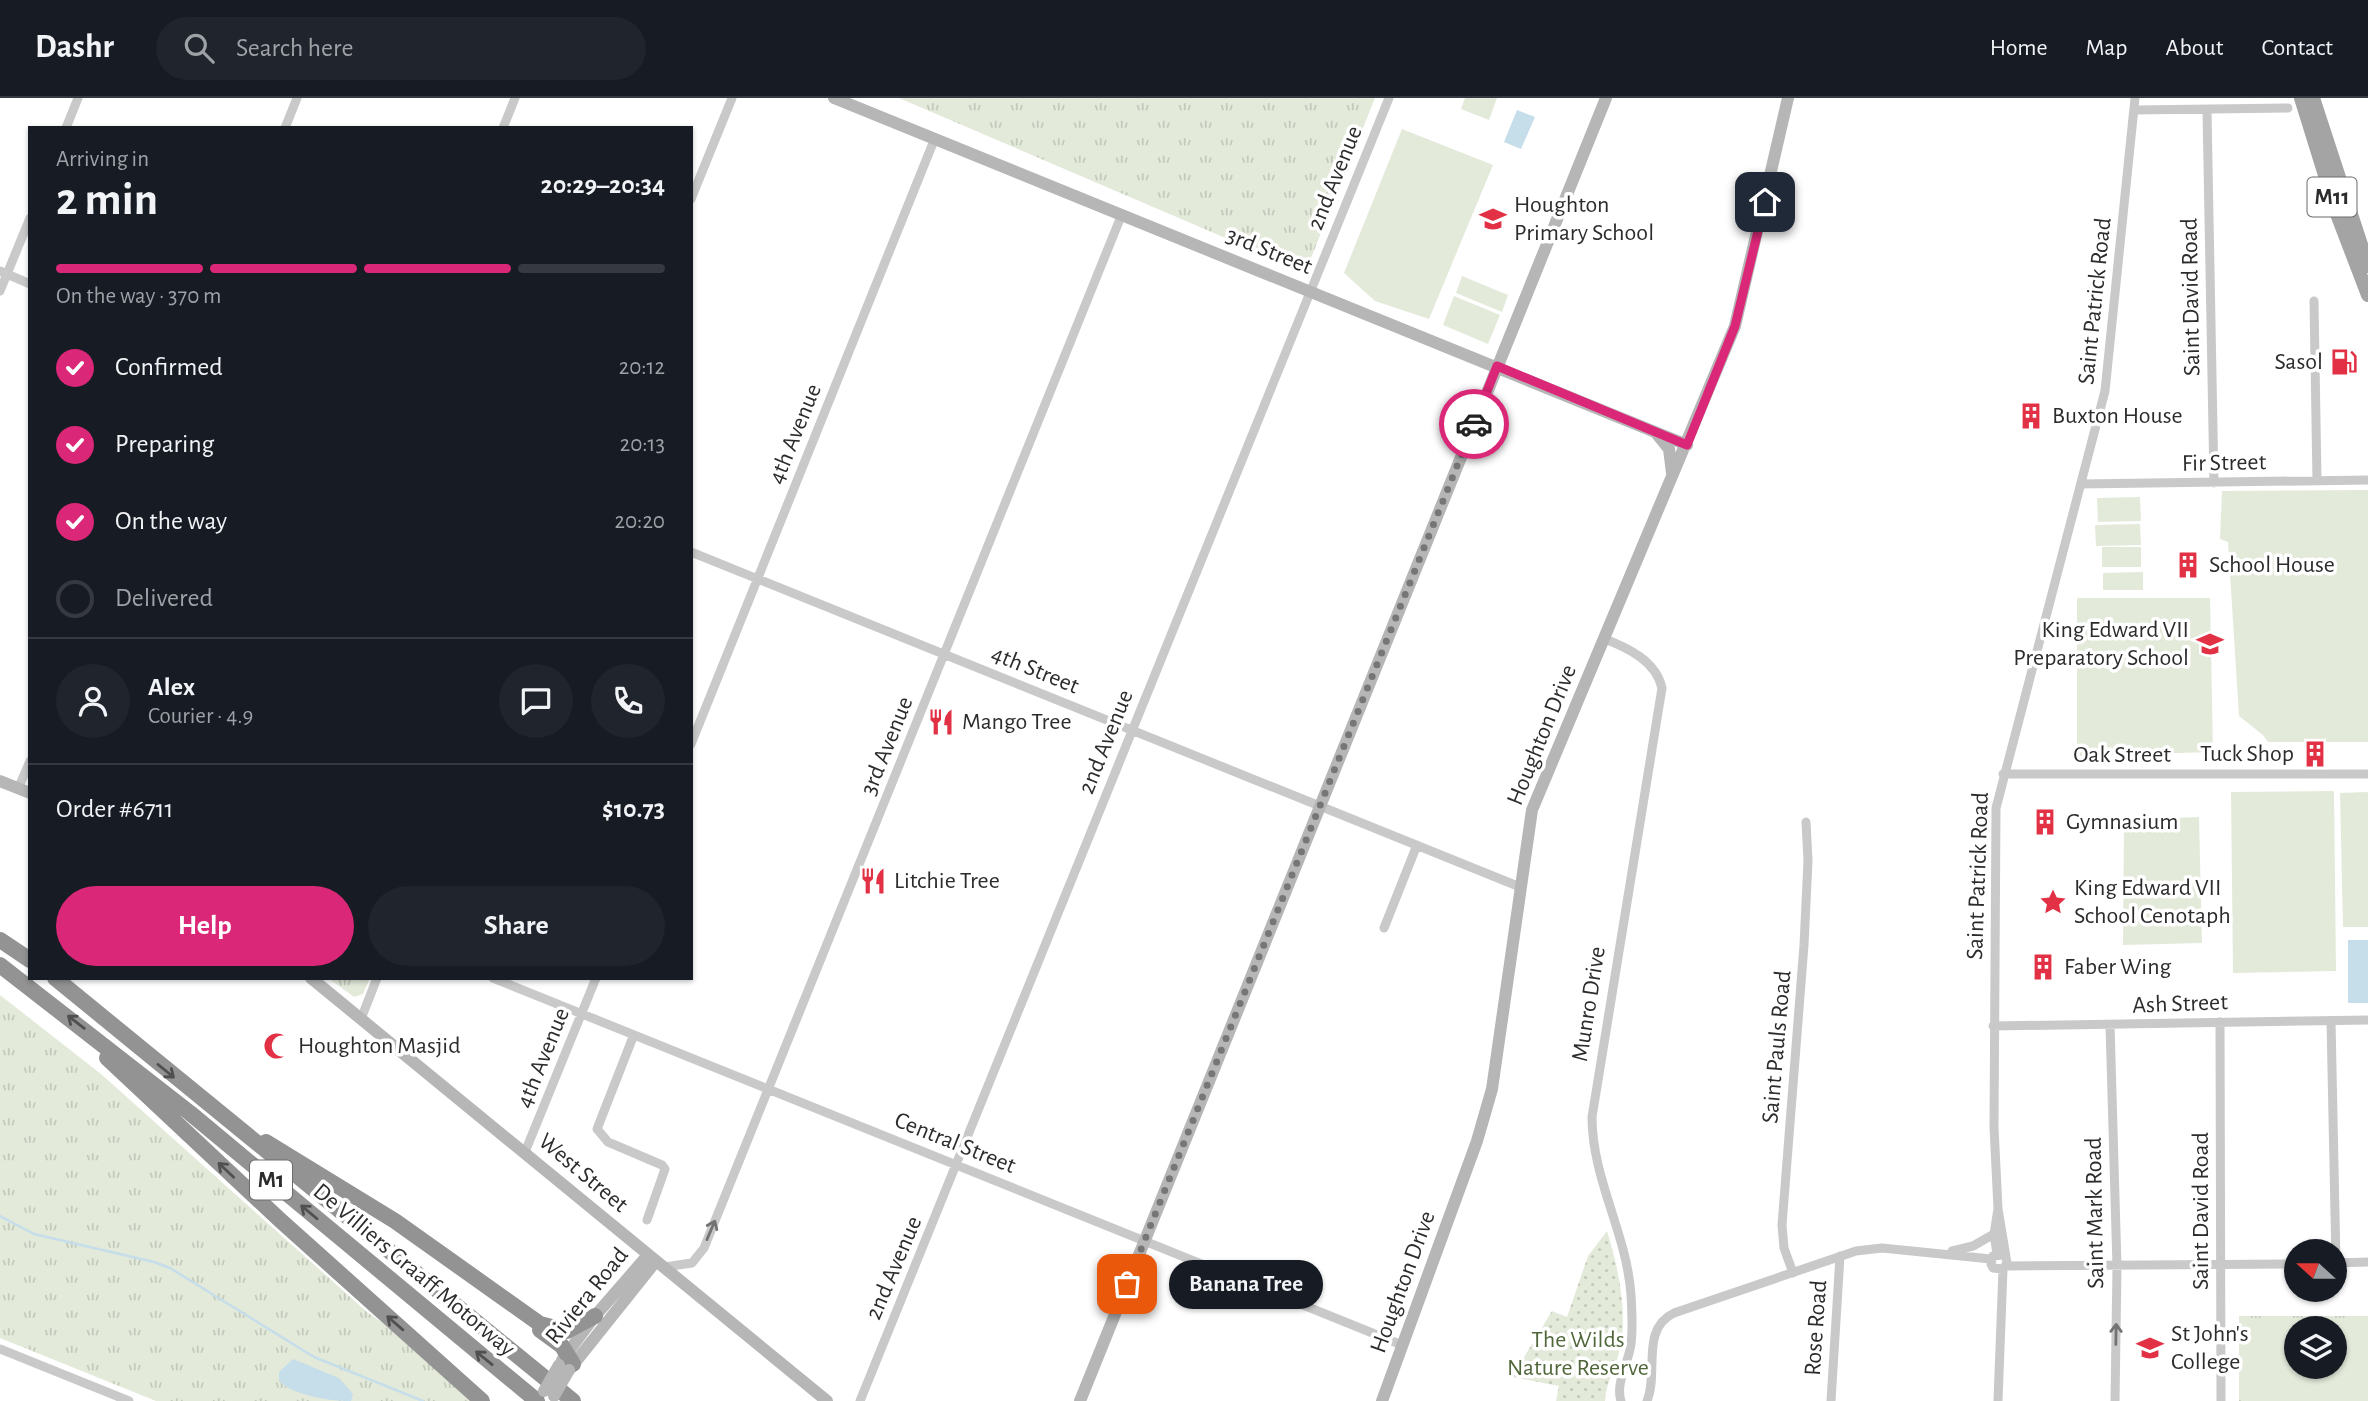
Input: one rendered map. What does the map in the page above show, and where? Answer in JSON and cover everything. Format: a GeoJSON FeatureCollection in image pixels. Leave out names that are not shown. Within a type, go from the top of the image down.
{"type":"FeatureCollection","features":[{"type":"Feature","properties":{"kind":"highway"},"geometry":{"type":"LineString","coordinates":[[0,940],[28,959]]}},
{"type":"Feature","properties":{"kind":"highway","name":"De Villiers Graaff Motorway"},"geometry":{"type":"LineString","coordinates":[[0,965],[99,1040],[538,1401]]}},
{"type":"Feature","properties":{"kind":"highway","name":"M1"},"geometry":{"type":"LineString","coordinates":[[57,980],[573,1401]]}},
{"type":"Feature","properties":{"kind":"highway"},"geometry":{"type":"LineString","coordinates":[[99,1040],[112,1065],[481,1400]]}},
{"type":"Feature","properties":{"kind":"highway"},"geometry":{"type":"LineString","coordinates":[[241,1132],[282,1151],[389,1219],[540,1324],[567,1331],[595,1317]]}},
{"type":"Feature","properties":{"kind":"highway"},"geometry":{"type":"LineString","coordinates":[[389,1219],[551,1337],[567,1363]]}},
{"type":"Feature","properties":{"kind":"main road","name":"3rd Street"},"geometry":{"type":"LineString","coordinates":[[834,98],[1651,428],[1687,445]]}},
{"type":"Feature","properties":{"kind":"main road"},"geometry":{"type":"LineString","coordinates":[[1080,1401],[1605,98]]}},
{"type":"Feature","properties":{"kind":"main road","name":"Houghton Drive"},"geometry":{"type":"LineString","coordinates":[[1382,1401],[1477,1141],[1492,1089],[1532,810],[1687,445],[1742,302],[1788,98]]}},
{"type":"Feature","properties":{"kind":"main road","name":"M11"},"geometry":{"type":"LineString","coordinates":[[2301,98],[2337,214],[2368,295]]}},
{"type":"Feature","properties":{"kind":"main road","name":"M11"},"geometry":{"type":"LineString","coordinates":[[2313,98],[2368,266]]}},
{"type":"Feature","properties":{"kind":"main road"},"geometry":{"type":"LineString","coordinates":[[1651,428],[1669,449],[1672,478]]}},
{"type":"Feature","properties":{"kind":"main road"},"geometry":{"type":"LineString","coordinates":[[0,781],[24,791]]}},
{"type":"Feature","properties":{"kind":"main road","name":"West Street"},"geometry":{"type":"LineString","coordinates":[[313,980],[827,1401]]}},
{"type":"Feature","properties":{"kind":"main road","name":"Riviera Road"},"geometry":{"type":"LineString","coordinates":[[538,1401],[567,1363],[656,1261]]}},
{"type":"Feature","properties":{"kind":"main road","name":"Riviera Road"},"geometry":{"type":"LineString","coordinates":[[551,1401],[567,1363],[595,1317],[656,1261]]}},
{"type":"Feature","properties":{"kind":"street"},"geometry":{"type":"LineString","coordinates":[[67,126],[78,98]]}},
{"type":"Feature","properties":{"kind":"street"},"geometry":{"type":"LineString","coordinates":[[286,126],[297,98]]}},
{"type":"Feature","properties":{"kind":"street"},"geometry":{"type":"LineString","coordinates":[[504,126],[515,98]]}},
{"type":"Feature","properties":{"kind":"street"},"geometry":{"type":"LineString","coordinates":[[693,194],[732,98]]}},
{"type":"Feature","properties":{"kind":"street","name":"2nd Avenue"},"geometry":{"type":"LineString","coordinates":[[860,1401],[1389,98]]}},
{"type":"Feature","properties":{"kind":"street","name":"Saint Patrick Road"},"geometry":{"type":"LineString","coordinates":[[1999,1262],[1994,1234],[1998,1209],[1993,1026],[1994,829],[2003,774],[2108,373],[2135,98]]}},
{"type":"Feature","properties":{"kind":"street"},"geometry":{"type":"LineString","coordinates":[[2134,110],[2288,108]]}},
{"type":"Feature","properties":{"kind":"street","name":"Saint David Road"},"geometry":{"type":"LineString","coordinates":[[2207,110],[2214,483]]}},
{"type":"Feature","properties":{"kind":"street","name":"4th Avenue"},"geometry":{"type":"LineString","coordinates":[[693,739],[935,138]]}},
{"type":"Feature","properties":{"kind":"street","name":"3rd Avenue"},"geometry":{"type":"LineString","coordinates":[[656,1261],[686,1266],[699,1256],[769,1090],[1122,214]]}},
{"type":"Feature","properties":{"kind":"street"},"geometry":{"type":"LineString","coordinates":[[0,292],[4,273],[28,222]]}},
{"type":"Feature","properties":{"kind":"street"},"geometry":{"type":"LineString","coordinates":[[4,273],[28,283]]}},
{"type":"Feature","properties":{"kind":"street"},"geometry":{"type":"LineString","coordinates":[[2314,300],[2317,481]]}},
{"type":"Feature","properties":{"kind":"street","name":"Fir Street"},"geometry":{"type":"LineString","coordinates":[[2081,484],[2368,480]]}},
{"type":"Feature","properties":{"kind":"street","name":"4th Street"},"geometry":{"type":"LineString","coordinates":[[693,553],[1520,887]]}},
{"type":"Feature","properties":{"kind":"street","name":"Munro Drive"},"geometry":{"type":"LineString","coordinates":[[1605,639],[1646,662],[1657,675],[1662,688],[1592,1116],[1597,1163],[1625,1253],[1631,1292],[1632,1337],[1619,1387],[1621,1401]]}},
{"type":"Feature","properties":{"kind":"street"},"geometry":{"type":"LineString","coordinates":[[24,791],[28,771]]}},
{"type":"Feature","properties":{"kind":"street","name":"Oak Street"},"geometry":{"type":"LineString","coordinates":[[2003,774],[2368,774]]}},
{"type":"Feature","properties":{"kind":"street","name":"Saint Pauls Road"},"geometry":{"type":"LineString","coordinates":[[1793,1273],[1784,1248],[1782,1225],[1804,945],[1808,861],[1806,822]]}},
{"type":"Feature","properties":{"kind":"street"},"geometry":{"type":"LineString","coordinates":[[1384,928],[1417,845]]}},
{"type":"Feature","properties":{"kind":"street"},"geometry":{"type":"LineString","coordinates":[[361,1019],[376,980]]}},
{"type":"Feature","properties":{"kind":"street","name":"Central Street"},"geometry":{"type":"LineString","coordinates":[[498,980],[632,1037],[1402,1345]]}},
{"type":"Feature","properties":{"kind":"street","name":"4th Avenue"},"geometry":{"type":"LineString","coordinates":[[525,1152],[595,980]]}},
{"type":"Feature","properties":{"kind":"street","name":"Ash Street"},"geometry":{"type":"LineString","coordinates":[[1993,1026],[2368,1020]]}},
{"type":"Feature","properties":{"kind":"street"},"geometry":{"type":"LineString","coordinates":[[2331,1021],[2335,1239]]}},
{"type":"Feature","properties":{"kind":"street","name":"Saint David Road"},"geometry":{"type":"LineString","coordinates":[[2220,1022],[2221,1401]]}},
{"type":"Feature","properties":{"kind":"street","name":"Saint Mark Road"},"geometry":{"type":"LineString","coordinates":[[2110,1025],[2117,1267],[2115,1401]]}},
{"type":"Feature","properties":{"kind":"street"},"geometry":{"type":"LineString","coordinates":[[632,1037],[597,1129],[608,1142],[662,1165],[665,1169],[647,1220]]}},
{"type":"Feature","properties":{"kind":"street","name":"Saint Patrick Road"},"geometry":{"type":"LineString","coordinates":[[1998,1209],[2002,1218],[1997,1296],[2001,1313],[1998,1401]]}},
{"type":"Feature","properties":{"kind":"street"},"geometry":{"type":"LineString","coordinates":[[1933,1253],[1968,1248],[1994,1234]]}},
{"type":"Feature","properties":{"kind":"street"},"geometry":{"type":"LineString","coordinates":[[1647,1401],[1652,1382],[1654,1339],[1665,1319],[1856,1251],[1882,1248],[2035,1266],[2284,1264]]}},
{"type":"Feature","properties":{"kind":"street","name":"Rose Road"},"geometry":{"type":"LineString","coordinates":[[1831,1401],[1840,1256]]}},
{"type":"Feature","properties":{"kind":"street"},"geometry":{"type":"LineString","coordinates":[[2347,1263],[2368,1262]]}},
{"type":"Feature","properties":{"kind":"street"},"geometry":{"type":"LineString","coordinates":[[0,1349],[129,1401]]}},
{"type":"Feature","properties":{"kind":"green space"},"geometry":{"type":"Polygon","coordinates":[[[899,98],[1375,98],[1309,263],[1298,269],[899,98]]]}},
{"type":"Feature","properties":{"kind":"green space"},"geometry":{"type":"Polygon","coordinates":[[[1465,98],[1497,98],[1489,120],[1461,109],[1465,98]]]}},
{"type":"Feature","properties":{"kind":"green space"},"geometry":{"type":"Polygon","coordinates":[[[1402,129],[1493,165],[1429,319],[1375,301],[1344,273],[1402,129]]]}},
{"type":"Feature","properties":{"kind":"green space"},"geometry":{"type":"Polygon","coordinates":[[[1462,276],[1508,295],[1502,312],[1456,293],[1462,276]]]}},
{"type":"Feature","properties":{"kind":"green space"},"geometry":{"type":"Polygon","coordinates":[[[1454,296],[1500,315],[1488,344],[1443,325],[1454,296]]]}},
{"type":"Feature","properties":{"kind":"green space"},"geometry":{"type":"Polygon","coordinates":[[[2368,490],[2368,742],[2268,742],[2239,716],[2228,542],[2220,539],[2222,491],[2368,490]]]}},
{"type":"Feature","properties":{"kind":"green space"},"geometry":{"type":"Polygon","coordinates":[[[2140,497],[2141,521],[2098,522],[2097,498],[2140,497]]]}},
{"type":"Feature","properties":{"kind":"green space"},"geometry":{"type":"Polygon","coordinates":[[[2140,524],[2141,545],[2096,546],[2095,525],[2140,524]]]}},
{"type":"Feature","properties":{"kind":"green space"},"geometry":{"type":"Polygon","coordinates":[[[2102,547],[2141,547],[2141,567],[2102,567],[2102,547]]]}},
{"type":"Feature","properties":{"kind":"green space"},"geometry":{"type":"Polygon","coordinates":[[[2143,572],[2143,590],[2103,590],[2103,573],[2143,572]]]}},
{"type":"Feature","properties":{"kind":"green space"},"geometry":{"type":"Polygon","coordinates":[[[2077,598],[2210,598],[2213,752],[2077,756],[2077,598]]]}},
{"type":"Feature","properties":{"kind":"green space"},"geometry":{"type":"Polygon","coordinates":[[[2334,791],[2336,971],[2233,973],[2231,792],[2334,791]]]}},
{"type":"Feature","properties":{"kind":"green space"},"geometry":{"type":"Polygon","coordinates":[[[2368,792],[2368,927],[2343,927],[2340,793],[2368,792]]]}},
{"type":"Feature","properties":{"kind":"green space"},"geometry":{"type":"Polygon","coordinates":[[[2199,817],[2202,943],[2123,945],[2124,820],[2199,817]]]}},
{"type":"Feature","properties":{"kind":"green space"},"geometry":{"type":"Polygon","coordinates":[[[331,980],[369,980],[363,994],[354,997],[331,980]]]}},
{"type":"Feature","properties":{"kind":"green space"},"geometry":{"type":"Polygon","coordinates":[[[0,995],[101,1074],[367,1312],[407,1340],[475,1401],[156,1401],[0,1338],[0,995]]]}},
{"type":"Feature","properties":{"kind":"green space","name":"The Wilds Nature Reserve"},"geometry":{"type":"Polygon","coordinates":[[[1607,1231],[1618,1274],[1623,1320],[1620,1349],[1605,1401],[1556,1401],[1559,1386],[1512,1377],[1552,1311],[1567,1317],[1588,1256],[1607,1231]]]}},
{"type":"Feature","properties":{"kind":"green space"},"geometry":{"type":"Polygon","coordinates":[[[2239,1316],[2284,1316],[2284,1379],[2347,1379],[2347,1316],[2368,1316],[2368,1401],[2239,1401],[2239,1316]]]}},
{"type":"Feature","properties":{"kind":"green space"},"geometry":{"type":"Polygon","coordinates":[[[2248,1326],[2284,1327],[2284,1379],[2347,1379],[2347,1328],[2368,1328],[2368,1401],[2247,1401],[2248,1326]]]}},
{"type":"Feature","properties":{"kind":"water"},"geometry":{"type":"Polygon","coordinates":[[[1517,110],[1535,117],[1521,149],[1504,142],[1517,110]]]}},
{"type":"Feature","properties":{"kind":"water"},"geometry":{"type":"Polygon","coordinates":[[[2348,940],[2368,940],[2368,1003],[2348,1003],[2348,940]]]}},
{"type":"Feature","properties":{"kind":"water"},"geometry":{"type":"Polygon","coordinates":[[[293,1359],[339,1378],[353,1394],[351,1401],[313,1397],[279,1381],[279,1372],[293,1359]]]}},
{"type":"Feature","properties":{"kind":"waterway"},"geometry":{"type":"LineString","coordinates":[[0,1216],[34,1234],[170,1268],[314,1357],[423,1401]]}},
{"type":"Feature","properties":{"kind":"way so far"},"geometry":{"type":"LineString","coordinates":[[1127,1284],[1474,424]]}},
{"type":"Feature","properties":{"kind":"place","name":"Houghton Primary School"},"geometry":{"type":"Point","coordinates":[1493,219]}},
{"type":"Feature","properties":{"kind":"place","name":"Sasol"},"geometry":{"type":"Point","coordinates":[2344,362]}},
{"type":"Feature","properties":{"kind":"place","name":"Buxton House"},"geometry":{"type":"Point","coordinates":[2031,416]}},
{"type":"Feature","properties":{"kind":"place","name":"School House"},"geometry":{"type":"Point","coordinates":[2188,565]}},
{"type":"Feature","properties":{"kind":"place","name":"King Edward VII Preparatory School"},"geometry":{"type":"Point","coordinates":[2210,644]}},
{"type":"Feature","properties":{"kind":"place","name":"Mango Tree"},"geometry":{"type":"Point","coordinates":[941,722]}},
{"type":"Feature","properties":{"kind":"place","name":"Tuck Shop"},"geometry":{"type":"Point","coordinates":[2315,754]}},
{"type":"Feature","properties":{"kind":"place","name":"Gymnasium"},"geometry":{"type":"Point","coordinates":[2045,822]}},
{"type":"Feature","properties":{"kind":"place","name":"Litchie Tree"},"geometry":{"type":"Point","coordinates":[873,881]}},
{"type":"Feature","properties":{"kind":"place","name":"King Edward VII School Cenotaph"},"geometry":{"type":"Point","coordinates":[2053,902]}},
{"type":"Feature","properties":{"kind":"place","name":"Faber Wing"},"geometry":{"type":"Point","coordinates":[2043,967]}},
{"type":"Feature","properties":{"kind":"place","name":"Houghton Masjid"},"geometry":{"type":"Point","coordinates":[277,1046]}},
{"type":"Feature","properties":{"kind":"place","name":"Banana Tree"},"geometry":{"type":"Point","coordinates":[1127,1284]}},
{"type":"Feature","properties":{"kind":"place","name":"St John's College"},"geometry":{"type":"Point","coordinates":[2150,1348]}},
{"type":"Feature","properties":{"kind":"route"},"geometry":{"type":"LineString","coordinates":[[1474,424],[1497,366],[1687,445],[1735,326],[1765,202]]}}]}
